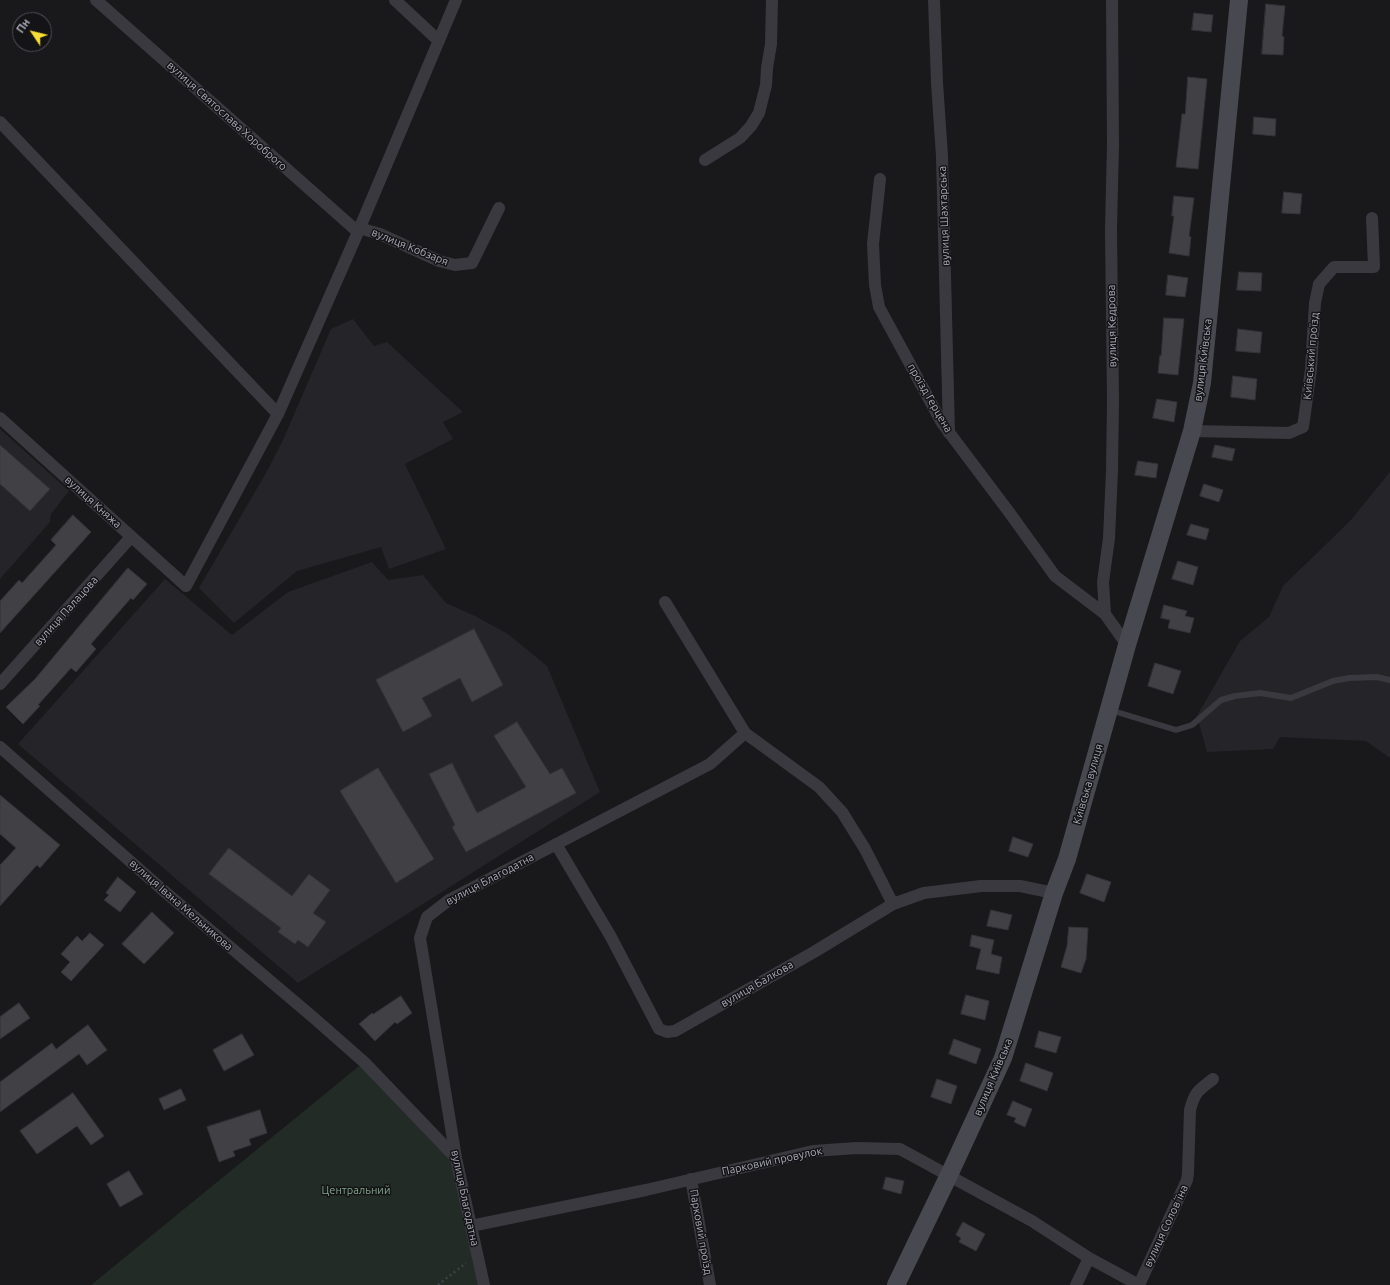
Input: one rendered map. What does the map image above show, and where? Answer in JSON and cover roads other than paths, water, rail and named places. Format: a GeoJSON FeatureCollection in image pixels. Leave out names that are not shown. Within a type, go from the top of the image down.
{"type":"FeatureCollection","features":[{"type":"Feature","properties":{"kind":"main road","name":"вулиця Київська"},"geometry":{"type":"LineString","coordinates":[[1110,710],[1127,645],[1192,430],[1202,383],[1239,0]]}},
{"type":"Feature","properties":{"kind":"main road","name":"Київська вулиця"},"geometry":{"type":"LineString","coordinates":[[1067,859],[1110,710]]}},
{"type":"Feature","properties":{"kind":"main road","name":"вулиця Київська"},"geometry":{"type":"LineString","coordinates":[[896,1285],[1003,1058],[1054,894],[1067,859]]}},
{"type":"Feature","properties":{"kind":"street","name":"вулиця Святослава Хороброго"},"geometry":{"type":"LineString","coordinates":[[96,0],[358,230]]}},
{"type":"Feature","properties":{"kind":"street"},"geometry":{"type":"LineString","coordinates":[[395,0],[439,41]]}},
{"type":"Feature","properties":{"kind":"street"},"geometry":{"type":"LineString","coordinates":[[0,122],[278,414],[456,0]]}},
{"type":"Feature","properties":{"kind":"street"},"geometry":{"type":"LineString","coordinates":[[705,160],[740,138],[751,126],[759,113],[766,85],[771,44],[772,0]]}},
{"type":"Feature","properties":{"kind":"street","name":"вулиця Шахтарська"},"geometry":{"type":"LineString","coordinates":[[934,0],[942,163],[949,433]]}},
{"type":"Feature","properties":{"kind":"street","name":"вулиця Кедрова"},"geometry":{"type":"LineString","coordinates":[[1105,614],[1103,582],[1108,538],[1112,471],[1113,400],[1111,229],[1113,145],[1112,0]]}},
{"type":"Feature","properties":{"kind":"street","name":"проїзд Герцена"},"geometry":{"type":"LineString","coordinates":[[880,179],[873,244],[874,285],[879,307],[942,423],[949,433],[1055,576],[1105,614]]}},
{"type":"Feature","properties":{"kind":"street","name":"вулиця Кобзаря"},"geometry":{"type":"LineString","coordinates":[[358,230],[380,234],[439,261],[455,265],[472,263],[499,208]]}},
{"type":"Feature","properties":{"kind":"street","name":"Київський проїзд"},"geometry":{"type":"LineString","coordinates":[[1192,430],[1289,433],[1303,427],[1311,369],[1315,303],[1319,284],[1334,267],[1374,267],[1372,218]]}},
{"type":"Feature","properties":{"kind":"street","name":"вулиця Княжа"},"geometry":{"type":"LineString","coordinates":[[0,418],[186,586],[278,414]]}},
{"type":"Feature","properties":{"kind":"street","name":"вулиця Палацова"},"geometry":{"type":"LineString","coordinates":[[0,684],[131,537]]}},
{"type":"Feature","properties":{"kind":"street"},"geometry":{"type":"LineString","coordinates":[[666,602],[745,733],[819,787],[842,812],[865,849],[893,904]]}},
{"type":"Feature","properties":{"kind":"street"},"geometry":{"type":"LineString","coordinates":[[1105,614],[1127,645]]}},
{"type":"Feature","properties":{"kind":"street","name":"вулиця Благодатна"},"geometry":{"type":"LineString","coordinates":[[484,1285],[456,1158],[420,938],[427,917],[449,900],[710,764],[745,733]]}},
{"type":"Feature","properties":{"kind":"street","name":"вулиця Івана Мельникова"},"geometry":{"type":"LineString","coordinates":[[0,747],[164,891],[364,1062],[456,1158]]}},
{"type":"Feature","properties":{"kind":"street","name":"вулиця Балкова"},"geometry":{"type":"LineString","coordinates":[[556,844],[611,937],[659,1029],[667,1032],[675,1031],[814,952],[893,904],[924,893],[981,886],[1020,886],[1054,894]]}},
{"type":"Feature","properties":{"kind":"street","name":"вулиця Соловʼїна"},"geometry":{"type":"LineString","coordinates":[[1139,1285],[1187,1180],[1190,1110],[1192,1100],[1196,1092],[1213,1079]]}},
{"type":"Feature","properties":{"kind":"street","name":"Парковий провулок"},"geometry":{"type":"LineString","coordinates":[[471,1226],[691,1179],[813,1151],[857,1148],[900,1149],[1032,1221],[1089,1258],[1139,1285]]}},
{"type":"Feature","properties":{"kind":"street","name":"Парковий проїзд"},"geometry":{"type":"LineString","coordinates":[[691,1179],[710,1285]]}},
{"type":"Feature","properties":{"kind":"street"},"geometry":{"type":"LineString","coordinates":[[1076,1285],[1089,1258]]}},
{"type":"Feature","properties":{"kind":"lane"},"geometry":{"type":"LineString","coordinates":[[1110,710],[1176,730],[1192,725],[1221,700],[1235,696],[1260,693],[1291,698],[1333,681],[1349,678],[1370,677],[1390,680]]}},
{"type":"Feature","properties":{"kind":"park label","name":"Центральний"},"geometry":{"type":"Point","coordinates":[356,1190]}}]}
